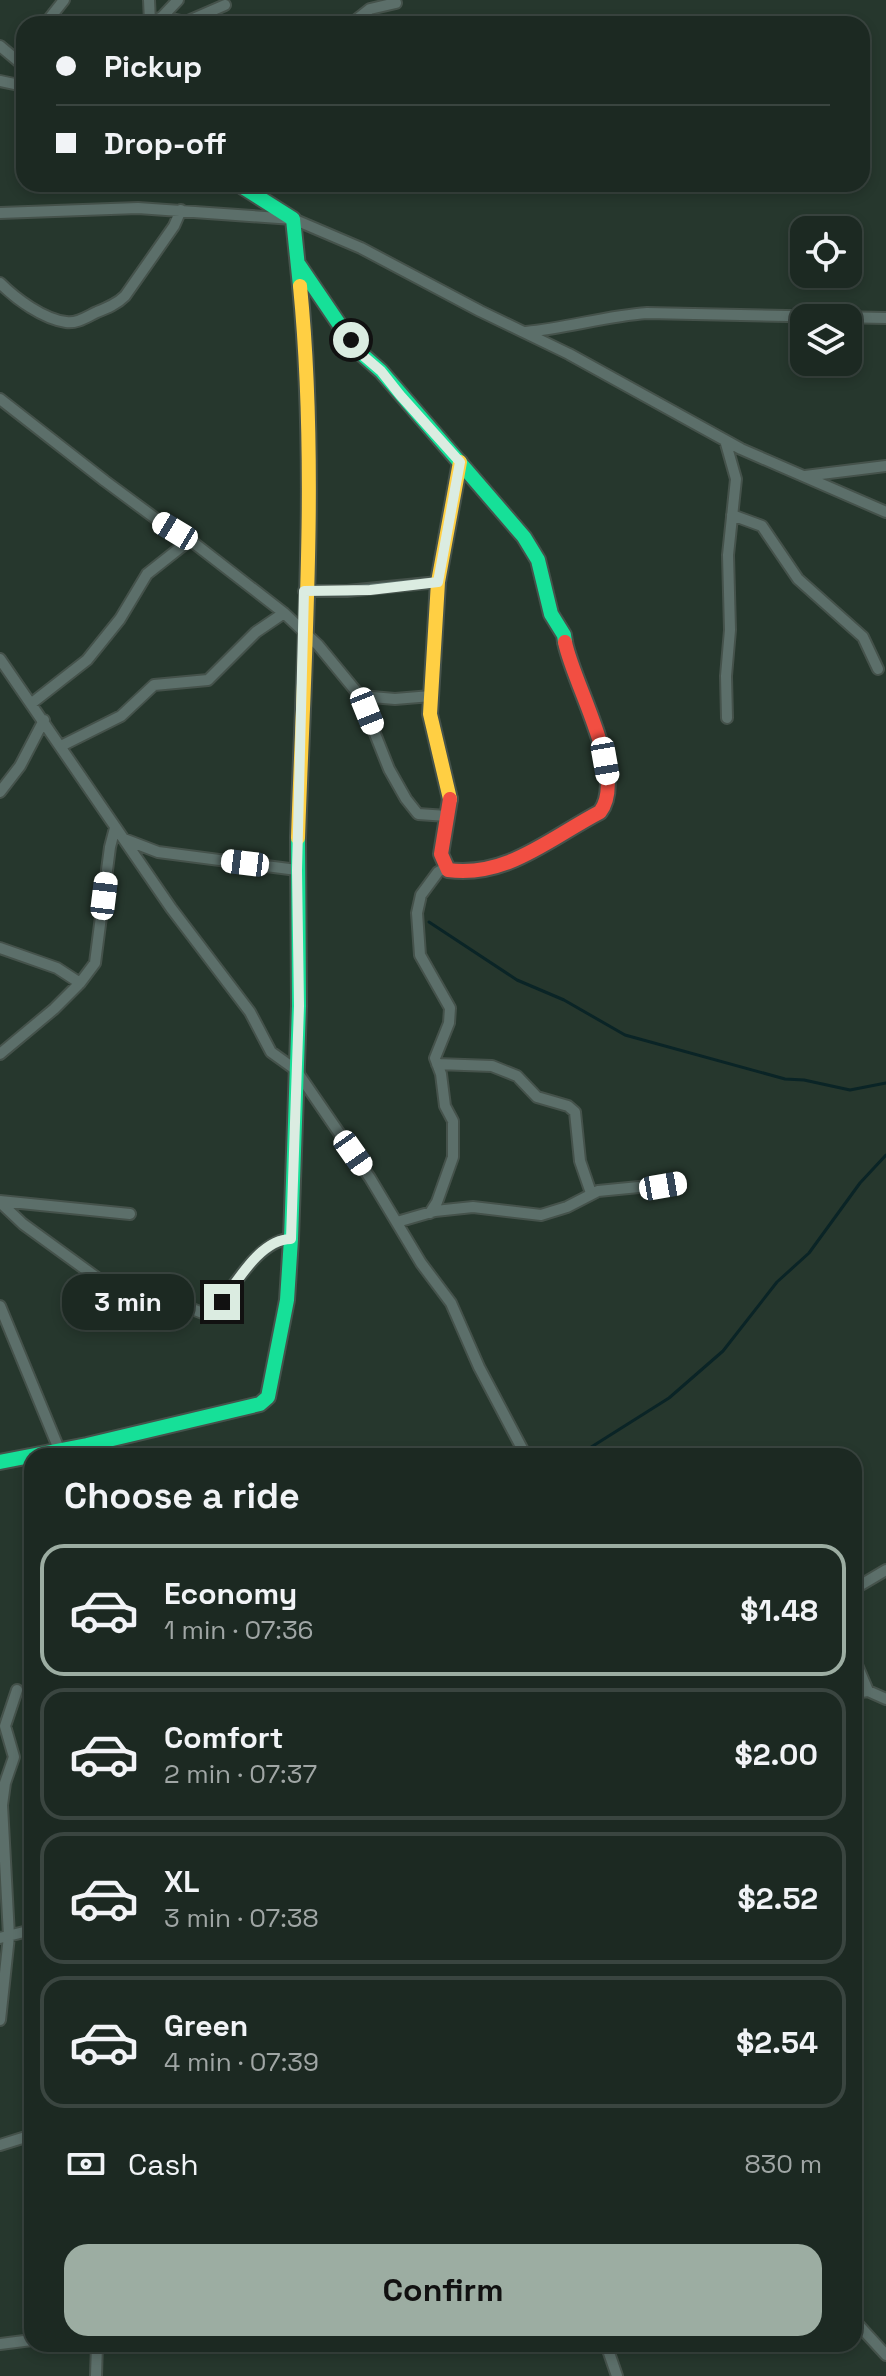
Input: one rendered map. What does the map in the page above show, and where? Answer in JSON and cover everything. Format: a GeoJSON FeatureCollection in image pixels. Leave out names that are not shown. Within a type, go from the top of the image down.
{"type":"FeatureCollection","features":[{"type":"Feature","properties":{"kind":"street"},"geometry":{"type":"LineString","coordinates":[[51,16],[64,0]]}},
{"type":"Feature","properties":{"kind":"street"},"geometry":{"type":"LineString","coordinates":[[163,16],[178,0]]}},
{"type":"Feature","properties":{"kind":"street"},"geometry":{"type":"LineString","coordinates":[[361,16],[370,9],[396,3]]}},
{"type":"Feature","properties":{"kind":"street"},"geometry":{"type":"LineString","coordinates":[[200,16],[225,5]]}},
{"type":"Feature","properties":{"kind":"street"},"geometry":{"type":"LineString","coordinates":[[251,192],[293,219],[361,248],[725,440],[886,512]]}},
{"type":"Feature","properties":{"kind":"street"},"geometry":{"type":"LineString","coordinates":[[0,213],[138,208],[293,219]]}},
{"type":"Feature","properties":{"kind":"street"},"geometry":{"type":"LineString","coordinates":[[0,283],[36,310],[66,322],[76,322],[121,301],[174,226],[181,210]]}},
{"type":"Feature","properties":{"kind":"street"},"geometry":{"type":"LineString","coordinates":[[77,1448],[265,1401],[272,1386],[287,1300],[291,1239],[299,1006],[297,870],[308,528],[306,354],[293,219]]}},
{"type":"Feature","properties":{"kind":"street"},"geometry":{"type":"LineString","coordinates":[[298,263],[356,349],[381,371],[460,462],[524,537],[538,560],[551,614],[564,635],[569,663],[601,745],[608,788],[607,803],[600,812],[530,854],[487,872],[456,872],[445,868],[438,872],[421,895],[417,913],[420,955],[450,1008],[449,1023],[437,1049],[437,1064],[445,1106],[453,1121],[454,1147],[437,1202],[430,1213]]}},
{"type":"Feature","properties":{"kind":"street"},"geometry":{"type":"LineString","coordinates":[[524,332],[551,330],[616,315],[647,313],[886,318]]}},
{"type":"Feature","properties":{"kind":"street"},"geometry":{"type":"LineString","coordinates":[[0,399],[284,613],[318,645],[360,696],[389,769],[406,799],[422,815],[447,816]]}},
{"type":"Feature","properties":{"kind":"street"},"geometry":{"type":"LineString","coordinates":[[725,440],[736,479],[728,555],[730,630],[725,689],[727,718]]}},
{"type":"Feature","properties":{"kind":"street"},"geometry":{"type":"LineString","coordinates":[[445,868],[441,854],[450,799],[431,728],[431,696],[438,582],[460,462]]}},
{"type":"Feature","properties":{"kind":"street"},"geometry":{"type":"LineString","coordinates":[[803,476],[886,466]]}},
{"type":"Feature","properties":{"kind":"street"},"geometry":{"type":"LineString","coordinates":[[732,515],[762,526],[798,579],[863,637],[878,669]]}},
{"type":"Feature","properties":{"kind":"street"},"geometry":{"type":"LineString","coordinates":[[32,703],[87,660],[120,619],[147,574],[190,540]]}},
{"type":"Feature","properties":{"kind":"street"},"geometry":{"type":"LineString","coordinates":[[304,591],[347,591],[438,582]]}},
{"type":"Feature","properties":{"kind":"street"},"geometry":{"type":"LineString","coordinates":[[61,746],[121,716],[154,685],[208,680],[256,632],[284,613]]}},
{"type":"Feature","properties":{"kind":"street"},"geometry":{"type":"LineString","coordinates":[[0,659],[171,908],[250,1012],[271,1052],[296,1070],[421,1263],[451,1303],[479,1367],[522,1448]]}},
{"type":"Feature","properties":{"kind":"street"},"geometry":{"type":"LineString","coordinates":[[360,696],[395,699],[431,696]]}},
{"type":"Feature","properties":{"kind":"street"},"geometry":{"type":"LineString","coordinates":[[0,792],[20,766],[44,720]]}},
{"type":"Feature","properties":{"kind":"street"},"geometry":{"type":"LineString","coordinates":[[0,1054],[80,983],[95,963],[115,828]]}},
{"type":"Feature","properties":{"kind":"street"},"geometry":{"type":"LineString","coordinates":[[122,838],[158,852],[297,870]]}},
{"type":"Feature","properties":{"kind":"street"},"geometry":{"type":"LineString","coordinates":[[0,948],[57,968],[80,983]]}},
{"type":"Feature","properties":{"kind":"street"},"geometry":{"type":"LineString","coordinates":[[437,1064],[476,1063],[508,1071],[537,1097],[559,1102],[572,1109],[576,1119],[580,1161],[591,1193]]}},
{"type":"Feature","properties":{"kind":"street"},"geometry":{"type":"LineString","coordinates":[[397,1222],[430,1213],[473,1207],[541,1215],[567,1207],[591,1193],[680,1183]]}},
{"type":"Feature","properties":{"kind":"street"},"geometry":{"type":"LineString","coordinates":[[0,1202],[23,1224],[111,1288],[147,1292],[208,1315],[262,1253],[278,1240],[291,1239]]}},
{"type":"Feature","properties":{"kind":"street"},"geometry":{"type":"LineString","coordinates":[[0,1202],[130,1214]]}},
{"type":"Feature","properties":{"kind":"street"},"geometry":{"type":"LineString","coordinates":[[0,1306],[58,1448]]}},
{"type":"Feature","properties":{"kind":"street"},"geometry":{"type":"LineString","coordinates":[[0,1462],[24,1458]]}},
{"type":"Feature","properties":{"kind":"street"},"geometry":{"type":"LineString","coordinates":[[862,1584],[886,1570]]}},
{"type":"Feature","properties":{"kind":"street"},"geometry":{"type":"LineString","coordinates":[[862,1677],[868,1691]]}},
{"type":"Feature","properties":{"kind":"street"},"geometry":{"type":"LineString","coordinates":[[0,2020],[4,1937],[2,1805],[5,1783],[14,1757],[5,1726],[17,1690]]}},
{"type":"Feature","properties":{"kind":"street"},"geometry":{"type":"LineString","coordinates":[[862,1692],[868,1691],[886,1699]]}},
{"type":"Feature","properties":{"kind":"street"},"geometry":{"type":"LineString","coordinates":[[4,1937],[24,1932]]}},
{"type":"Feature","properties":{"kind":"street"},"geometry":{"type":"LineString","coordinates":[[0,2145],[24,2138]]}},
{"type":"Feature","properties":{"kind":"street"},"geometry":{"type":"LineString","coordinates":[[862,2329],[886,2355]]}},
{"type":"Feature","properties":{"kind":"street"},"geometry":{"type":"LineString","coordinates":[[0,2344],[24,2341]]}},
{"type":"Feature","properties":{"kind":"street"},"geometry":{"type":"LineString","coordinates":[[96,2376],[97,2352]]}},
{"type":"Feature","properties":{"kind":"street"},"geometry":{"type":"LineString","coordinates":[[609,2352],[617,2376]]}},
{"type":"Feature","properties":{"kind":"waterway"},"geometry":{"type":"LineString","coordinates":[[429,922],[517,980],[564,1000],[625,1035],[785,1079],[850,1090],[886,1083]]}},
{"type":"Feature","properties":{"kind":"waterway"},"geometry":{"type":"LineString","coordinates":[[590,1448],[669,1398],[723,1351],[777,1282],[809,1253],[860,1183],[886,1155]]}},
{"type":"Feature","properties":{"kind":"traffic: fast"},"geometry":{"type":"LineString","coordinates":[[251,192],[293,219],[300,286]]}},
{"type":"Feature","properties":{"kind":"traffic: fast"},"geometry":{"type":"LineString","coordinates":[[299,265],[356,349],[381,371],[524,537],[538,560],[551,614],[565,642]]}},
{"type":"Feature","properties":{"kind":"traffic: fast"},"geometry":{"type":"LineString","coordinates":[[72,1448],[260,1404],[268,1397],[287,1300],[291,1239],[299,1006],[298,838]]}},
{"type":"Feature","properties":{"kind":"traffic: fast"},"geometry":{"type":"LineString","coordinates":[[0,1462],[24,1457]]}},
{"type":"Feature","properties":{"kind":"traffic: slow"},"geometry":{"type":"LineString","coordinates":[[298,838],[309,493],[300,286]]}},
{"type":"Feature","properties":{"kind":"traffic: slow"},"geometry":{"type":"LineString","coordinates":[[450,799],[430,714],[438,582],[460,462]]}},
{"type":"Feature","properties":{"kind":"traffic: jam"},"geometry":{"type":"LineString","coordinates":[[450,799],[441,854],[448,870],[469,871],[509,862],[600,812],[607,796],[603,753],[565,642]]}},
{"type":"Feature","properties":{"kind":"route"},"geometry":{"type":"LineString","coordinates":[[222,1302],[262,1253],[278,1240],[291,1239],[299,1006],[297,870],[304,591],[370,590],[438,582],[460,462],[351,340]]}}]}
